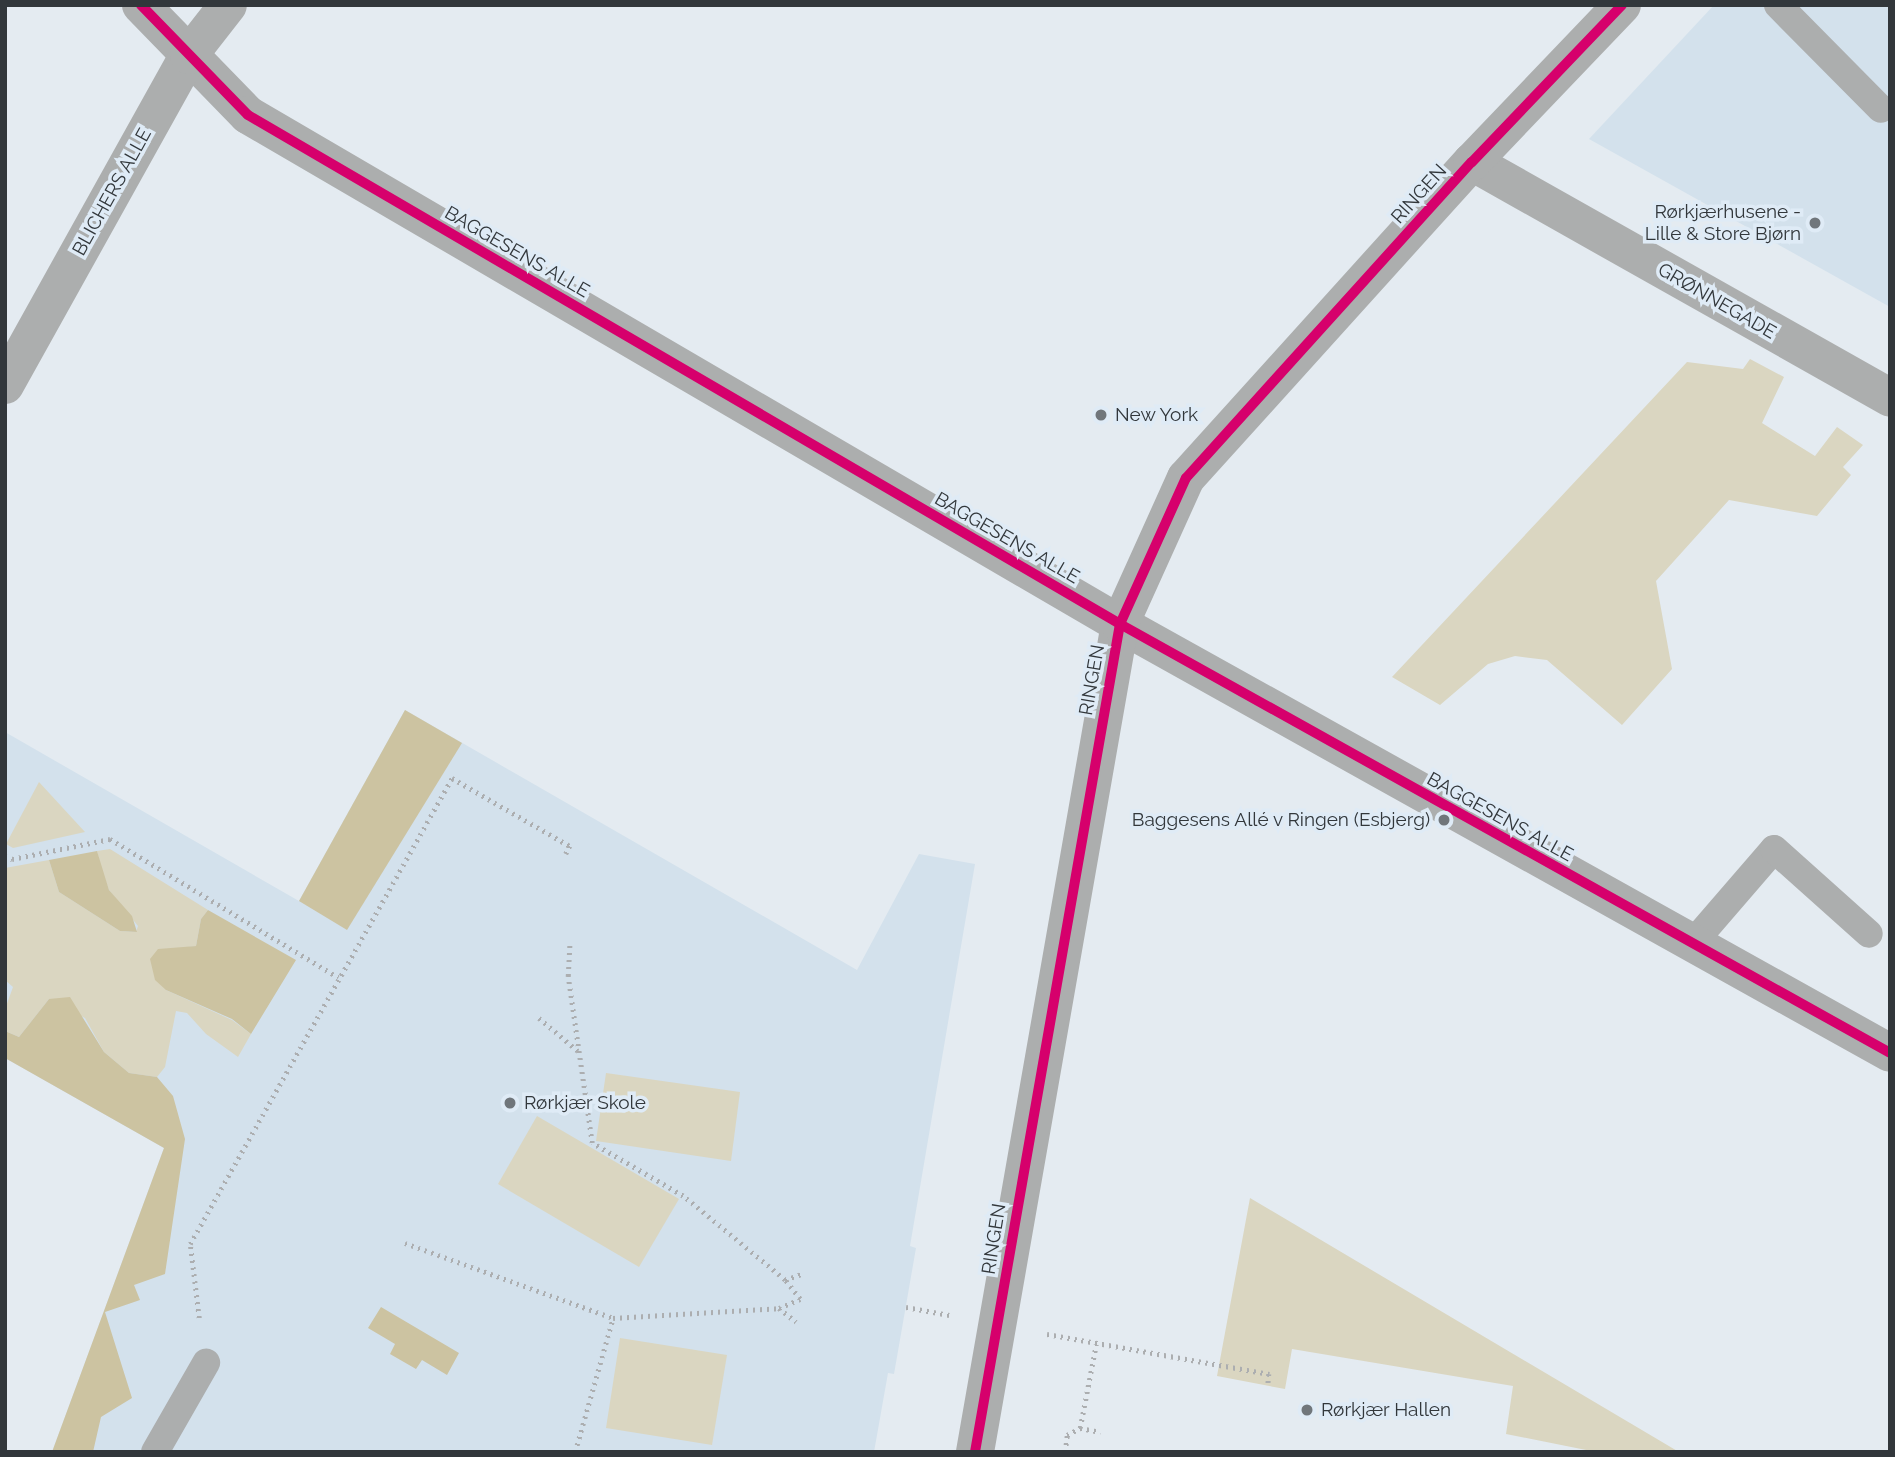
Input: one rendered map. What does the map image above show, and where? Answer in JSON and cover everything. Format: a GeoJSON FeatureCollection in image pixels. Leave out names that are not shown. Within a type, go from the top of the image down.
{"type":"FeatureCollection","features":[{"type":"Feature","properties":{"kind":"street","name":"BAGGESENS ALLE"},"geometry":{"type":"LineString","coordinates":[[141,5],[248,115],[1120,624],[1890,1053]]}},
{"type":"Feature","properties":{"kind":"street","name":"BLICHERS ALLE"},"geometry":{"type":"LineString","coordinates":[[5,385],[189,55],[228,5]]}},
{"type":"Feature","properties":{"kind":"street","name":"RINGEN"},"geometry":{"type":"LineString","coordinates":[[975,1452],[1120,624],[1186,478],[1472,162],[1622,5]]}},
{"type":"Feature","properties":{"kind":"street","name":"GRØNNEGADE"},"geometry":{"type":"LineString","coordinates":[[1472,162],[1890,398]]}},
{"type":"Feature","properties":{"kind":"lane"},"geometry":{"type":"LineString","coordinates":[[1778,5],[1881,109]]}},
{"type":"Feature","properties":{"kind":"lane"},"geometry":{"type":"LineString","coordinates":[[1692,944],[1774,849],[1870,934]]}},
{"type":"Feature","properties":{"kind":"lane"},"geometry":{"type":"LineString","coordinates":[[155,1452],[205,1363]]}},
{"type":"Feature","properties":{"kind":"path"},"geometry":{"type":"LineString","coordinates":[[205,1363],[190,1244],[452,778],[570,846],[566,854]]}},
{"type":"Feature","properties":{"kind":"path"},"geometry":{"type":"LineString","coordinates":[[5,856],[12,859],[110,839],[338,977]]}},
{"type":"Feature","properties":{"kind":"path"},"geometry":{"type":"LineString","coordinates":[[405,1243],[613,1318],[779,1308],[800,1299],[785,1280],[683,1196],[592,1143],[568,976],[570,943]]}},
{"type":"Feature","properties":{"kind":"path"},"geometry":{"type":"LineString","coordinates":[[538,1018],[579,1052]]}},
{"type":"Feature","properties":{"kind":"path"},"geometry":{"type":"LineString","coordinates":[[785,1280],[804,1273]]}},
{"type":"Feature","properties":{"kind":"path"},"geometry":{"type":"LineString","coordinates":[[906,1307],[998,1323],[1096,1345],[1269,1374],[1268,1385]]}},
{"type":"Feature","properties":{"kind":"path"},"geometry":{"type":"LineString","coordinates":[[779,1308],[796,1322]]}},
{"type":"Feature","properties":{"kind":"path"},"geometry":{"type":"LineString","coordinates":[[575,1452],[613,1318]]}},
{"type":"Feature","properties":{"kind":"path"},"geometry":{"type":"LineString","coordinates":[[1080,1428],[1096,1345]]}},
{"type":"Feature","properties":{"kind":"path"},"geometry":{"type":"LineString","coordinates":[[1065,1452],[1068,1435],[1080,1428],[1101,1432]]}},
{"type":"Feature","properties":{"kind":"shaded area","name":"Rørkjærhusene - Lille & Store Bjørn"},"geometry":{"type":"Polygon","coordinates":[[[1714,5],[1890,5],[1890,307],[1589,139],[1714,5]]]}},
{"type":"Feature","properties":{"kind":"shaded area"},"geometry":{"type":"Polygon","coordinates":[[[1750,359],[1784,377],[1762,423],[1815,456],[1837,427],[1863,445],[1843,467],[1851,475],[1817,516],[1729,500],[1656,581],[1672,669],[1622,725],[1547,660],[1515,656],[1488,664],[1440,705],[1392,677],[1687,362],[1743,369],[1750,359]]]}},
{"type":"Feature","properties":{"kind":"shaded area","name":"Rørkjær Skole"},"geometry":{"type":"Polygon","coordinates":[[[405,710],[857,970],[919,854],[975,864],[910,1246],[916,1248],[894,1374],[888,1373],[874,1452],[52,1452],[164,1148],[5,1058],[5,732],[299,901],[405,710]]]}},
{"type":"Feature","properties":{"kind":"shaded area"},"geometry":{"type":"Polygon","coordinates":[[[405,710],[462,743],[347,930],[299,901],[405,710]]]}},
{"type":"Feature","properties":{"kind":"shaded area"},"geometry":{"type":"Polygon","coordinates":[[[39,782],[85,832],[13,848],[6,844],[39,782]]]}},
{"type":"Feature","properties":{"kind":"shaded area"},"geometry":{"type":"Polygon","coordinates":[[[110,849],[208,910],[201,919],[196,946],[181,948],[166,990],[232,1020],[251,1034],[238,1057],[206,1034],[187,1013],[176,1011],[165,1067],[157,1077],[129,1073],[104,1052],[85,1018],[49,999],[19,1037],[5,1031],[5,1009],[13,987],[5,980],[5,868],[49,860],[59,892],[120,931],[136,932],[138,926],[109,890],[102,871],[97,851],[110,849]]]}},
{"type":"Feature","properties":{"kind":"shaded area"},"geometry":{"type":"Polygon","coordinates":[[[97,851],[109,890],[132,916],[137,932],[120,931],[59,892],[49,860],[97,851]]]}},
{"type":"Feature","properties":{"kind":"shaded area"},"geometry":{"type":"Polygon","coordinates":[[[208,910],[296,960],[251,1034],[232,1019],[166,990],[155,980],[150,959],[158,949],[196,946],[201,919],[208,910]]]}},
{"type":"Feature","properties":{"kind":"shaded area"},"geometry":{"type":"Polygon","coordinates":[[[70,997],[104,1052],[129,1073],[157,1077],[173,1096],[185,1139],[165,1274],[134,1285],[140,1300],[105,1312],[132,1398],[101,1417],[93,1452],[52,1452],[164,1148],[5,1058],[5,1031],[19,1037],[49,999],[70,997]]]}},
{"type":"Feature","properties":{"kind":"shaded area"},"geometry":{"type":"Polygon","coordinates":[[[606,1073],[740,1092],[731,1161],[596,1141],[606,1073]]]}},
{"type":"Feature","properties":{"kind":"shaded area"},"geometry":{"type":"Polygon","coordinates":[[[537,1116],[679,1199],[639,1267],[498,1184],[537,1116]]]}},
{"type":"Feature","properties":{"kind":"shaded area"},"geometry":{"type":"Polygon","coordinates":[[[1250,1198],[1679,1452],[1596,1452],[1506,1434],[1513,1386],[1292,1349],[1285,1389],[1217,1376],[1250,1198]]]}},
{"type":"Feature","properties":{"kind":"shaded area"},"geometry":{"type":"Polygon","coordinates":[[[381,1307],[459,1353],[447,1375],[422,1360],[416,1369],[390,1354],[395,1344],[368,1328],[381,1307]]]}},
{"type":"Feature","properties":{"kind":"shaded area"},"geometry":{"type":"Polygon","coordinates":[[[620,1338],[727,1355],[712,1445],[606,1428],[620,1338]]]}},
{"type":"Feature","properties":{"kind":"cycle path"},"geometry":{"type":"LineString","coordinates":[[141,5],[248,115],[1120,624],[1890,1053]]}},
{"type":"Feature","properties":{"kind":"cycle path"},"geometry":{"type":"LineString","coordinates":[[975,1452],[1120,624],[1186,478],[1472,162],[1622,5]]}},
{"type":"Feature","properties":{"kind":"place","name":"Rørkjærhusene - Lille & Store Bjørn"},"geometry":{"type":"Point","coordinates":[1815,223]}},
{"type":"Feature","properties":{"kind":"place","name":"New York"},"geometry":{"type":"Point","coordinates":[1101,415]}},
{"type":"Feature","properties":{"kind":"place","name":"Baggesens Allé v Ringen (Esbjerg)"},"geometry":{"type":"Point","coordinates":[1444,820]}},
{"type":"Feature","properties":{"kind":"place","name":"Rørkjær Skole"},"geometry":{"type":"Point","coordinates":[510,1103]}},
{"type":"Feature","properties":{"kind":"place","name":"Rørkjær Hallen"},"geometry":{"type":"Point","coordinates":[1307,1410]}}]}
